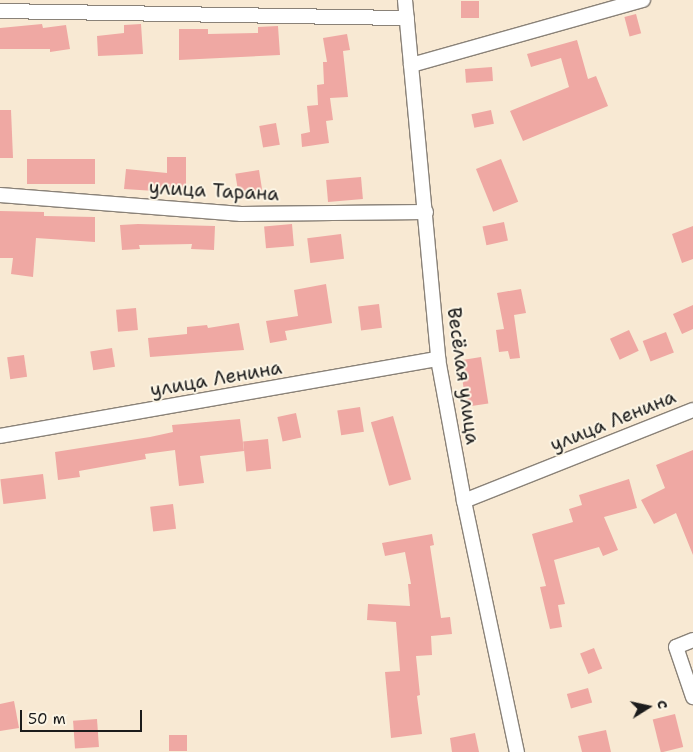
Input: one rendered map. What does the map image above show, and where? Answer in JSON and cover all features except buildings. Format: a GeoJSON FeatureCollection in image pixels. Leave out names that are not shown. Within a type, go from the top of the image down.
{"type":"FeatureCollection","features":[{"type":"Feature","properties":{"kind":"street","name":"Весёлая улица"},"geometry":{"type":"LineString","coordinates":[[405,0],[426,212],[438,359],[464,501],[517,752]]}},
{"type":"Feature","properties":{"kind":"street"},"geometry":{"type":"LineString","coordinates":[[411,65],[643,0]]}},
{"type":"Feature","properties":{"kind":"street"},"geometry":{"type":"LineString","coordinates":[[0,11],[407,18]]}},
{"type":"Feature","properties":{"kind":"street","name":"улица Тарана"},"geometry":{"type":"LineString","coordinates":[[0,195],[242,214],[426,212]]}},
{"type":"Feature","properties":{"kind":"street","name":"улица Ленина"},"geometry":{"type":"LineString","coordinates":[[0,436],[438,359]]}},
{"type":"Feature","properties":{"kind":"street","name":"улица Ленина"},"geometry":{"type":"LineString","coordinates":[[464,501],[693,410]]}},
{"type":"Feature","properties":{"kind":"street"},"geometry":{"type":"LineString","coordinates":[[693,640],[676,647],[693,697]]}}]}
